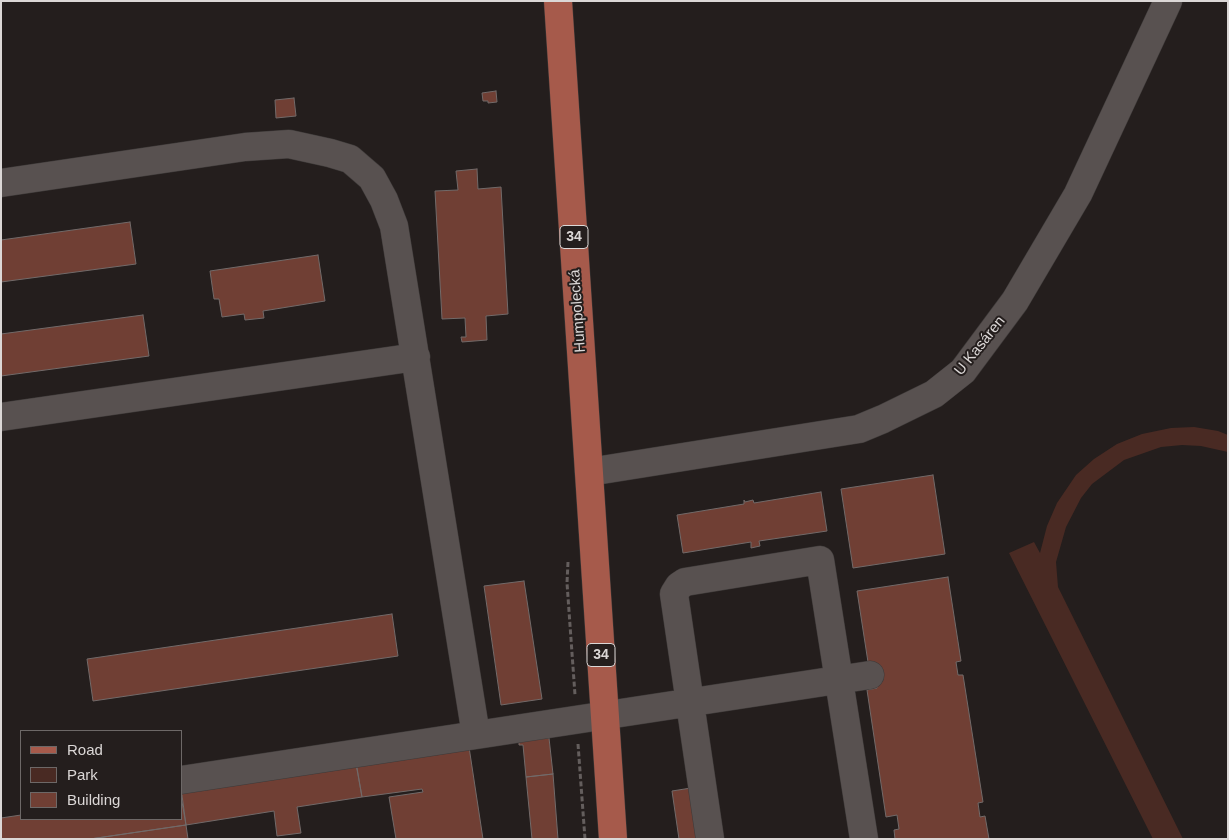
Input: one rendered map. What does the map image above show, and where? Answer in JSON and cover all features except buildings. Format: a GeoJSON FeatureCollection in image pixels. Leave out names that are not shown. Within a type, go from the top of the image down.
{"type":"FeatureCollection","features":[{"type":"Feature","properties":{"kind":"main road","name":"Humpolecká"},"geometry":{"type":"LineString","coordinates":[[558,1],[589,472]]}},
{"type":"Feature","properties":{"kind":"main road","name":"34"},"geometry":{"type":"LineString","coordinates":[[589,472],[613,839]]}},
{"type":"Feature","properties":{"kind":"street","name":"U Kasáren"},"geometry":{"type":"LineString","coordinates":[[589,472],[859,429],[883,420],[934,394],[963,371],[1016,301],[1078,194],[1168,1]]}},
{"type":"Feature","properties":{"kind":"street"},"geometry":{"type":"LineString","coordinates":[[1,183],[254,147],[289,144],[350,159],[372,178],[384,200],[394,226],[476,735]]}},
{"type":"Feature","properties":{"kind":"street"},"geometry":{"type":"LineString","coordinates":[[1,417],[416,357]]}},
{"type":"Feature","properties":{"kind":"street"},"geometry":{"type":"LineString","coordinates":[[710,839],[674,594],[679,586],[685,582],[820,560],[864,839]]}},
{"type":"Feature","properties":{"kind":"street"},"geometry":{"type":"LineString","coordinates":[[182,780],[870,675]]}},
{"type":"Feature","properties":{"kind":"green space"},"geometry":{"type":"Polygon","coordinates":[[[1194,427],[1218,431],[1228,435],[1228,452],[1201,446],[1182,445],[1161,447],[1124,460],[1092,484],[1081,498],[1066,527],[1056,562],[1058,587],[1183,839],[1153,839],[1009,553],[1034,542],[1040,553],[1047,526],[1057,503],[1076,475],[1094,459],[1117,444],[1142,434],[1171,428],[1194,427]]]}}]}
